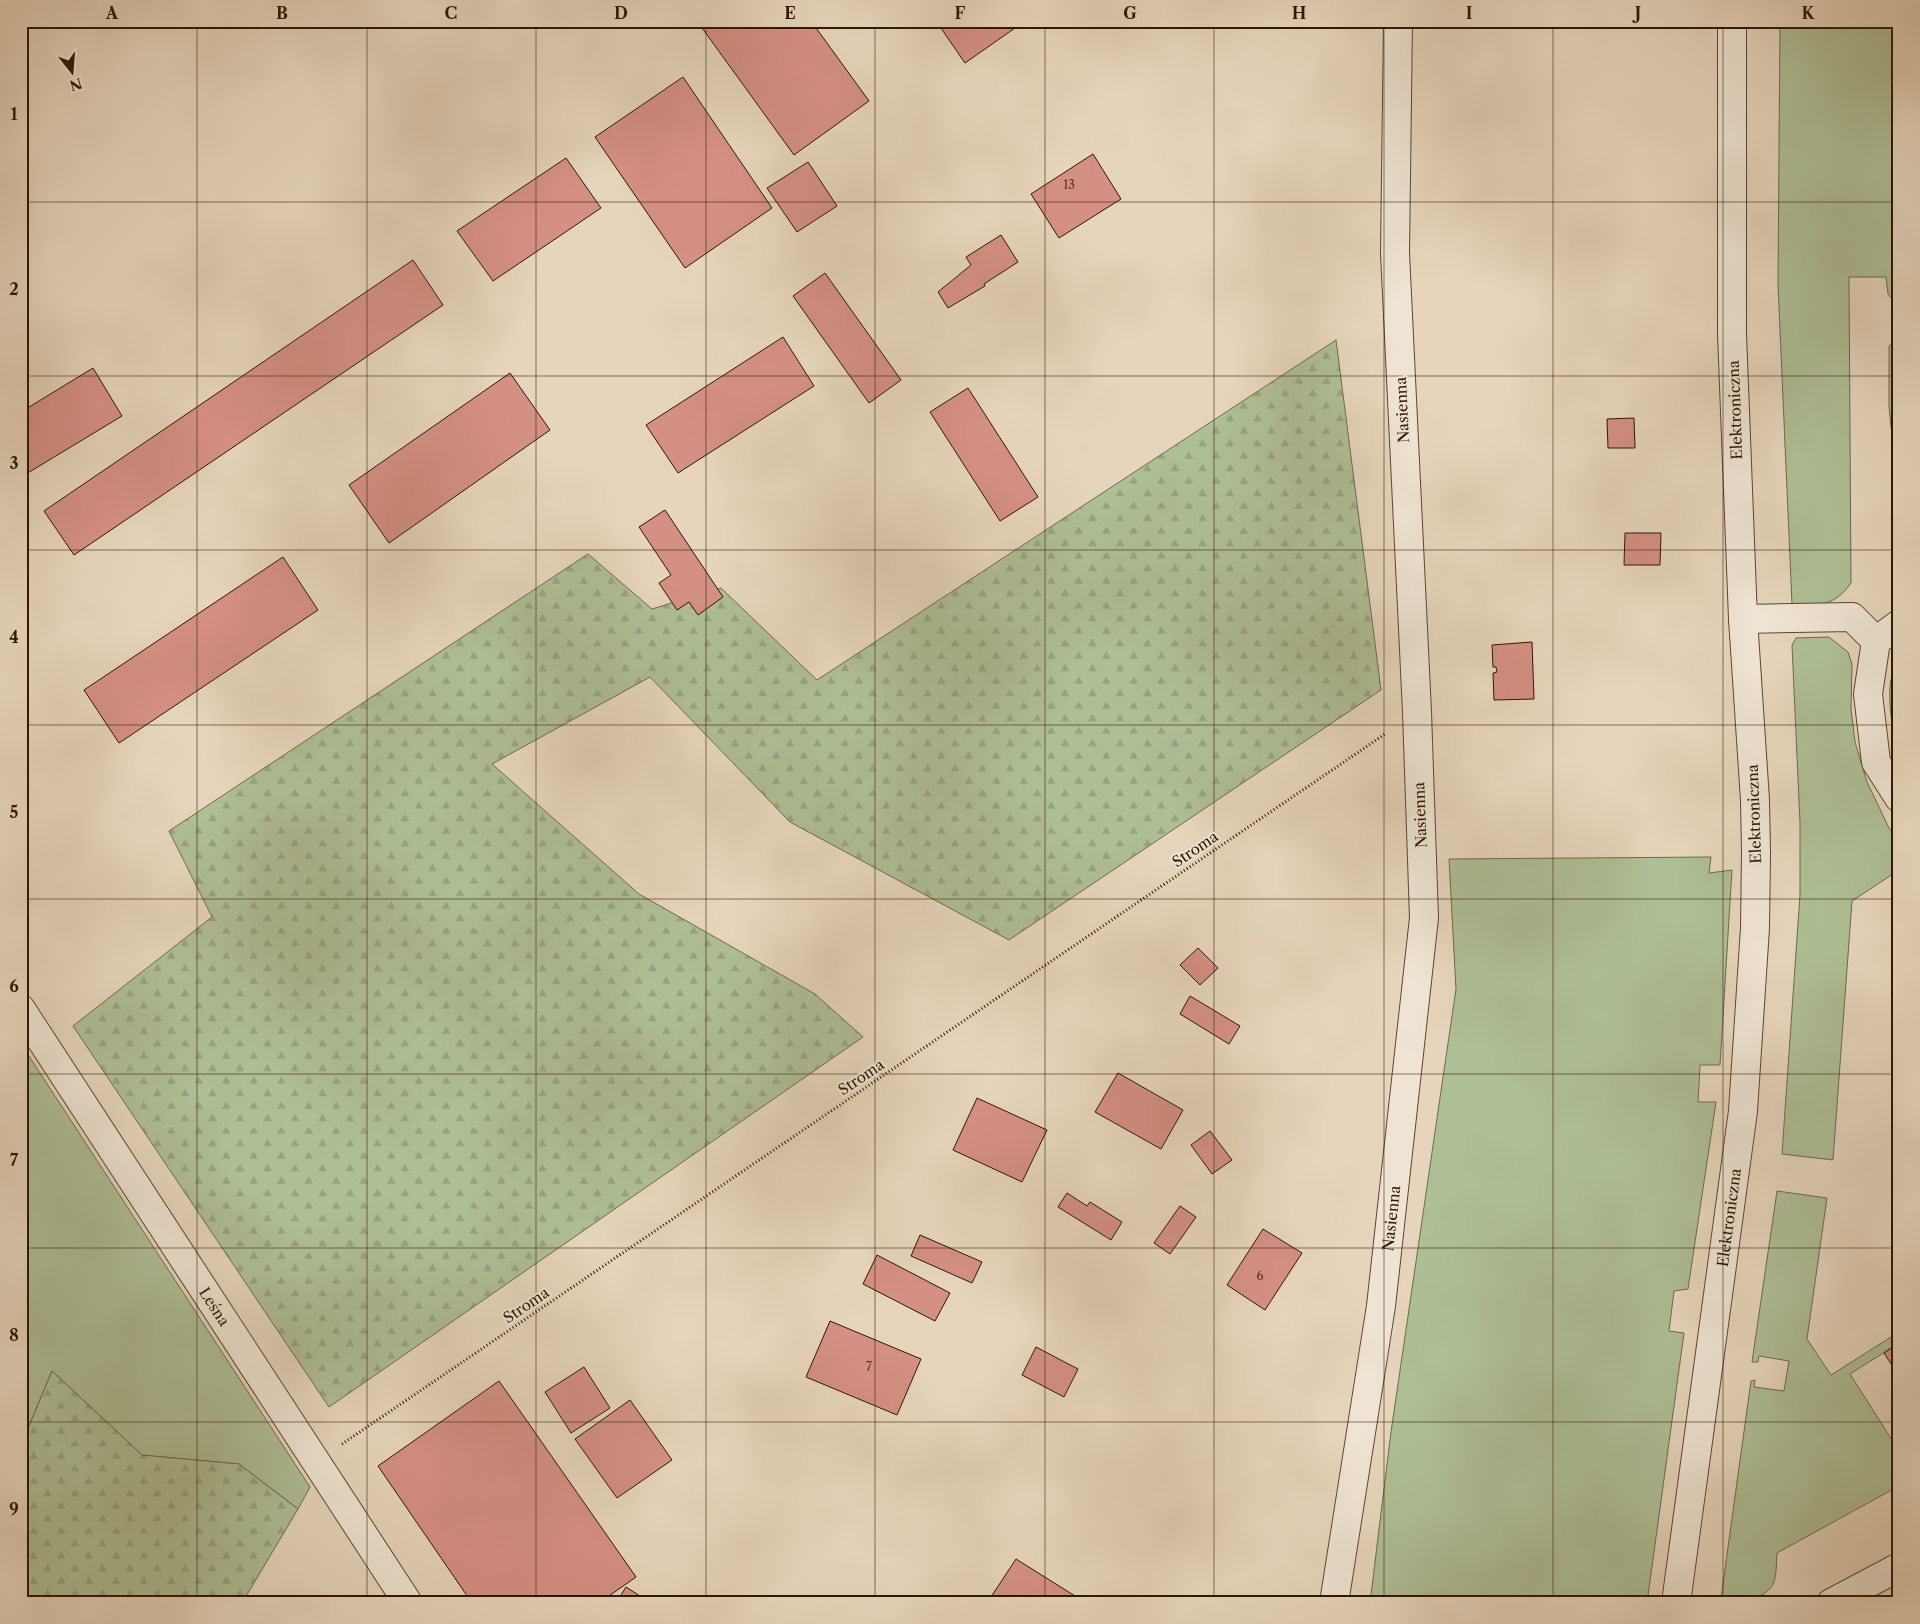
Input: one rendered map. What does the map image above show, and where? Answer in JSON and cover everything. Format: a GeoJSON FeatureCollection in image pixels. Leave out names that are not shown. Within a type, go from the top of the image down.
{"type":"FeatureCollection","features":[{"type":"Feature","properties":{"kind":"street","name":"Nasienna"},"geometry":{"type":"LineString","coordinates":[[1334,1603],[1381,1306],[1424,918],[1417,712],[1395,253],[1398,21]]}},
{"type":"Feature","properties":{"kind":"street","name":"Elektroniczna"},"geometry":{"type":"LineString","coordinates":[[1676,1603],[1743,1111],[1750,1009],[1756,852],[1755,800],[1743,619],[1732,334],[1732,21]]}},
{"type":"Feature","properties":{"kind":"street"},"geometry":{"type":"LineString","coordinates":[[1743,619],[1852,617],[1876,641]]}},
{"type":"Feature","properties":{"kind":"street"},"geometry":{"type":"LineString","coordinates":[[1899,624],[1876,641],[1868,694],[1876,762],[1899,798]]}},
{"type":"Feature","properties":{"kind":"street","name":"Leśna"},"geometry":{"type":"LineString","coordinates":[[21,1009],[408,1603]]}},
{"type":"Feature","properties":{"kind":"street"},"geometry":{"type":"LineString","coordinates":[[1831,1603],[1899,1568]]}},
{"type":"Feature","properties":{"kind":"path","name":"Stroma"},"geometry":{"type":"LineString","coordinates":[[317,1461],[1417,712]]}},
{"type":"Feature","properties":{"kind":"green space"},"geometry":{"type":"Polygon","coordinates":[[[1780,21],[1899,21],[1899,299],[1891,298],[1888,294],[1886,277],[1849,277],[1851,583],[1839,597],[1826,603],[1811,605],[1792,604],[1778,284],[1780,21]]]}},
{"type":"Feature","properties":{"kind":"green space"},"geometry":{"type":"Polygon","coordinates":[[[1336,340],[1381,690],[1009,940],[790,822],[650,677],[492,764],[639,894],[815,994],[863,1037],[329,1407],[73,1026],[212,917],[169,831],[588,554],[652,609],[721,588],[817,680],[1336,340]]]}},
{"type":"Feature","properties":{"kind":"green space"},"geometry":{"type":"Polygon","coordinates":[[[1895,341],[1899,341],[1899,437],[1891,428],[1889,406],[1889,346],[1895,341]]]}},
{"type":"Feature","properties":{"kind":"green space"},"geometry":{"type":"Polygon","coordinates":[[[1829,637],[1848,652],[1852,664],[1851,709],[1855,742],[1867,782],[1889,828],[1899,842],[1899,870],[1852,901],[1833,1160],[1782,1154],[1800,895],[1800,823],[1792,645],[1796,638],[1829,637]]]}},
{"type":"Feature","properties":{"kind":"green space"},"geometry":{"type":"Polygon","coordinates":[[[1899,661],[1899,758],[1896,751],[1893,729],[1890,692],[1891,680],[1899,661]]]}},
{"type":"Feature","properties":{"kind":"green space"},"geometry":{"type":"Polygon","coordinates":[[[1711,857],[1709,873],[1732,870],[1720,1065],[1700,1065],[1698,1102],[1716,1102],[1688,1289],[1674,1291],[1669,1331],[1684,1333],[1647,1603],[1370,1603],[1391,1432],[1456,989],[1449,859],[1711,857]]]}},
{"type":"Feature","properties":{"kind":"green space"},"geometry":{"type":"Polygon","coordinates":[[[21,1044],[310,1487],[298,1509],[239,1464],[142,1455],[52,1371],[21,1445],[21,1044]]]}},
{"type":"Feature","properties":{"kind":"green space"},"geometry":{"type":"Polygon","coordinates":[[[1777,1191],[1827,1198],[1807,1339],[1831,1375],[1899,1332],[1899,1343],[1850,1374],[1899,1451],[1899,1486],[1777,1553],[1775,1577],[1770,1588],[1761,1596],[1742,1602],[1731,1603],[1721,1598],[1751,1381],[1755,1380],[1754,1387],[1784,1391],[1789,1361],[1759,1356],[1758,1362],[1752,1362],[1777,1191]]]}},
{"type":"Feature","properties":{"kind":"green space"},"geometry":{"type":"Polygon","coordinates":[[[52,1371],[142,1455],[239,1464],[298,1509],[242,1603],[21,1603],[21,1445],[52,1371]]]}},
{"type":"Feature","properties":{"kind":"building"},"geometry":{"type":"Polygon","coordinates":[[[697,21],[811,21],[869,101],[794,155],[697,21]]]}},
{"type":"Feature","properties":{"kind":"building"},"geometry":{"type":"Polygon","coordinates":[[[936,21],[1025,21],[965,63],[936,21]]]}},
{"type":"Feature","properties":{"kind":"building"},"geometry":{"type":"Polygon","coordinates":[[[683,77],[772,208],[685,268],[595,137],[683,77]]]}},
{"type":"Feature","properties":{"kind":"building"},"geometry":{"type":"Polygon","coordinates":[[[1093,154],[1121,199],[1059,238],[1031,194],[1093,154]]]}},
{"type":"Feature","properties":{"kind":"building"},"geometry":{"type":"Polygon","coordinates":[[[566,158],[601,208],[493,281],[457,231],[566,158]]]}},
{"type":"Feature","properties":{"kind":"building"},"geometry":{"type":"Polygon","coordinates":[[[808,162],[837,206],[797,232],[767,188],[808,162]]]}},
{"type":"Feature","properties":{"kind":"building"},"geometry":{"type":"Polygon","coordinates":[[[1001,235],[1018,262],[984,284],[985,286],[948,308],[938,292],[971,265],[966,257],[1001,235]]]}},
{"type":"Feature","properties":{"kind":"building"},"geometry":{"type":"Polygon","coordinates":[[[413,260],[443,305],[74,555],[44,511],[413,260]]]}},
{"type":"Feature","properties":{"kind":"building"},"geometry":{"type":"Polygon","coordinates":[[[825,273],[901,380],[869,403],[793,296],[825,273]]]}},
{"type":"Feature","properties":{"kind":"building"},"geometry":{"type":"Polygon","coordinates":[[[783,337],[814,386],[678,473],[646,425],[783,337]]]}},
{"type":"Feature","properties":{"kind":"building"},"geometry":{"type":"Polygon","coordinates":[[[93,368],[122,416],[21,477],[21,412],[93,368]]]}},
{"type":"Feature","properties":{"kind":"building"},"geometry":{"type":"Polygon","coordinates":[[[510,373],[550,430],[389,543],[349,485],[510,373]]]}},
{"type":"Feature","properties":{"kind":"building"},"geometry":{"type":"Polygon","coordinates":[[[968,388],[1038,497],[1000,521],[930,412],[968,388]]]}},
{"type":"Feature","properties":{"kind":"building"},"geometry":{"type":"Polygon","coordinates":[[[1634,418],[1635,448],[1608,448],[1607,419],[1634,418]]]}},
{"type":"Feature","properties":{"kind":"building"},"geometry":{"type":"Polygon","coordinates":[[[665,510],[723,597],[698,615],[689,602],[677,610],[659,583],[671,575],[639,527],[665,510]]]}},
{"type":"Feature","properties":{"kind":"building"},"geometry":{"type":"Polygon","coordinates":[[[1625,533],[1661,533],[1660,565],[1624,565],[1625,533]]]}},
{"type":"Feature","properties":{"kind":"building"},"geometry":{"type":"Polygon","coordinates":[[[283,557],[318,610],[119,743],[84,690],[283,557]]]}},
{"type":"Feature","properties":{"kind":"building"},"geometry":{"type":"Polygon","coordinates":[[[1532,642],[1534,699],[1494,700],[1493,673],[1497,672],[1496,667],[1493,667],[1492,645],[1532,642]]]}},
{"type":"Feature","properties":{"kind":"building"},"geometry":{"type":"Polygon","coordinates":[[[1198,948],[1218,968],[1200,985],[1180,965],[1198,948]]]}},
{"type":"Feature","properties":{"kind":"building"},"geometry":{"type":"Polygon","coordinates":[[[1190,996],[1240,1026],[1229,1044],[1180,1014],[1190,996]]]}},
{"type":"Feature","properties":{"kind":"building"},"geometry":{"type":"Polygon","coordinates":[[[1118,1073],[1183,1110],[1161,1149],[1095,1112],[1118,1073]]]}},
{"type":"Feature","properties":{"kind":"building"},"geometry":{"type":"Polygon","coordinates":[[[977,1098],[1047,1130],[1022,1182],[953,1150],[977,1098]]]}},
{"type":"Feature","properties":{"kind":"building"},"geometry":{"type":"Polygon","coordinates":[[[1210,1131],[1232,1160],[1212,1174],[1191,1145],[1210,1131]]]}},
{"type":"Feature","properties":{"kind":"building"},"geometry":{"type":"Polygon","coordinates":[[[1067,1193],[1087,1206],[1090,1202],[1122,1222],[1111,1240],[1058,1207],[1067,1193]]]}},
{"type":"Feature","properties":{"kind":"building"},"geometry":{"type":"Polygon","coordinates":[[[1180,1206],[1196,1217],[1170,1254],[1154,1243],[1180,1206]]]}},
{"type":"Feature","properties":{"kind":"building"},"geometry":{"type":"Polygon","coordinates":[[[1263,1229],[1302,1253],[1265,1310],[1227,1285],[1263,1229]]]}},
{"type":"Feature","properties":{"kind":"building"},"geometry":{"type":"Polygon","coordinates":[[[920,1235],[982,1262],[972,1283],[911,1256],[920,1235]]]}},
{"type":"Feature","properties":{"kind":"building"},"geometry":{"type":"Polygon","coordinates":[[[877,1255],[950,1293],[935,1321],[863,1284],[877,1255]]]}},
{"type":"Feature","properties":{"kind":"building"},"geometry":{"type":"Polygon","coordinates":[[[830,1321],[921,1359],[897,1415],[806,1377],[830,1321]]]}},
{"type":"Feature","properties":{"kind":"building"},"geometry":{"type":"Polygon","coordinates":[[[1899,1343],[1899,1376],[1884,1353],[1899,1343]]]}},
{"type":"Feature","properties":{"kind":"building"},"geometry":{"type":"Polygon","coordinates":[[[1036,1347],[1078,1369],[1064,1397],[1022,1375],[1036,1347]]]}},
{"type":"Feature","properties":{"kind":"building"},"geometry":{"type":"Polygon","coordinates":[[[584,1367],[610,1408],[571,1433],[545,1392],[584,1367]]]}},
{"type":"Feature","properties":{"kind":"building"},"geometry":{"type":"Polygon","coordinates":[[[499,1381],[636,1577],[599,1603],[472,1603],[378,1466],[499,1381]]]}},
{"type":"Feature","properties":{"kind":"building"},"geometry":{"type":"Polygon","coordinates":[[[630,1400],[672,1460],[617,1498],[575,1439],[630,1400]]]}},
{"type":"Feature","properties":{"kind":"building"},"geometry":{"type":"Polygon","coordinates":[[[1016,1559],[1083,1601],[1082,1603],[987,1603],[1016,1559]]]}},
{"type":"Feature","properties":{"kind":"building"},"geometry":{"type":"Polygon","coordinates":[[[626,1587],[651,1603],[616,1603],[626,1587]]]}}]}
